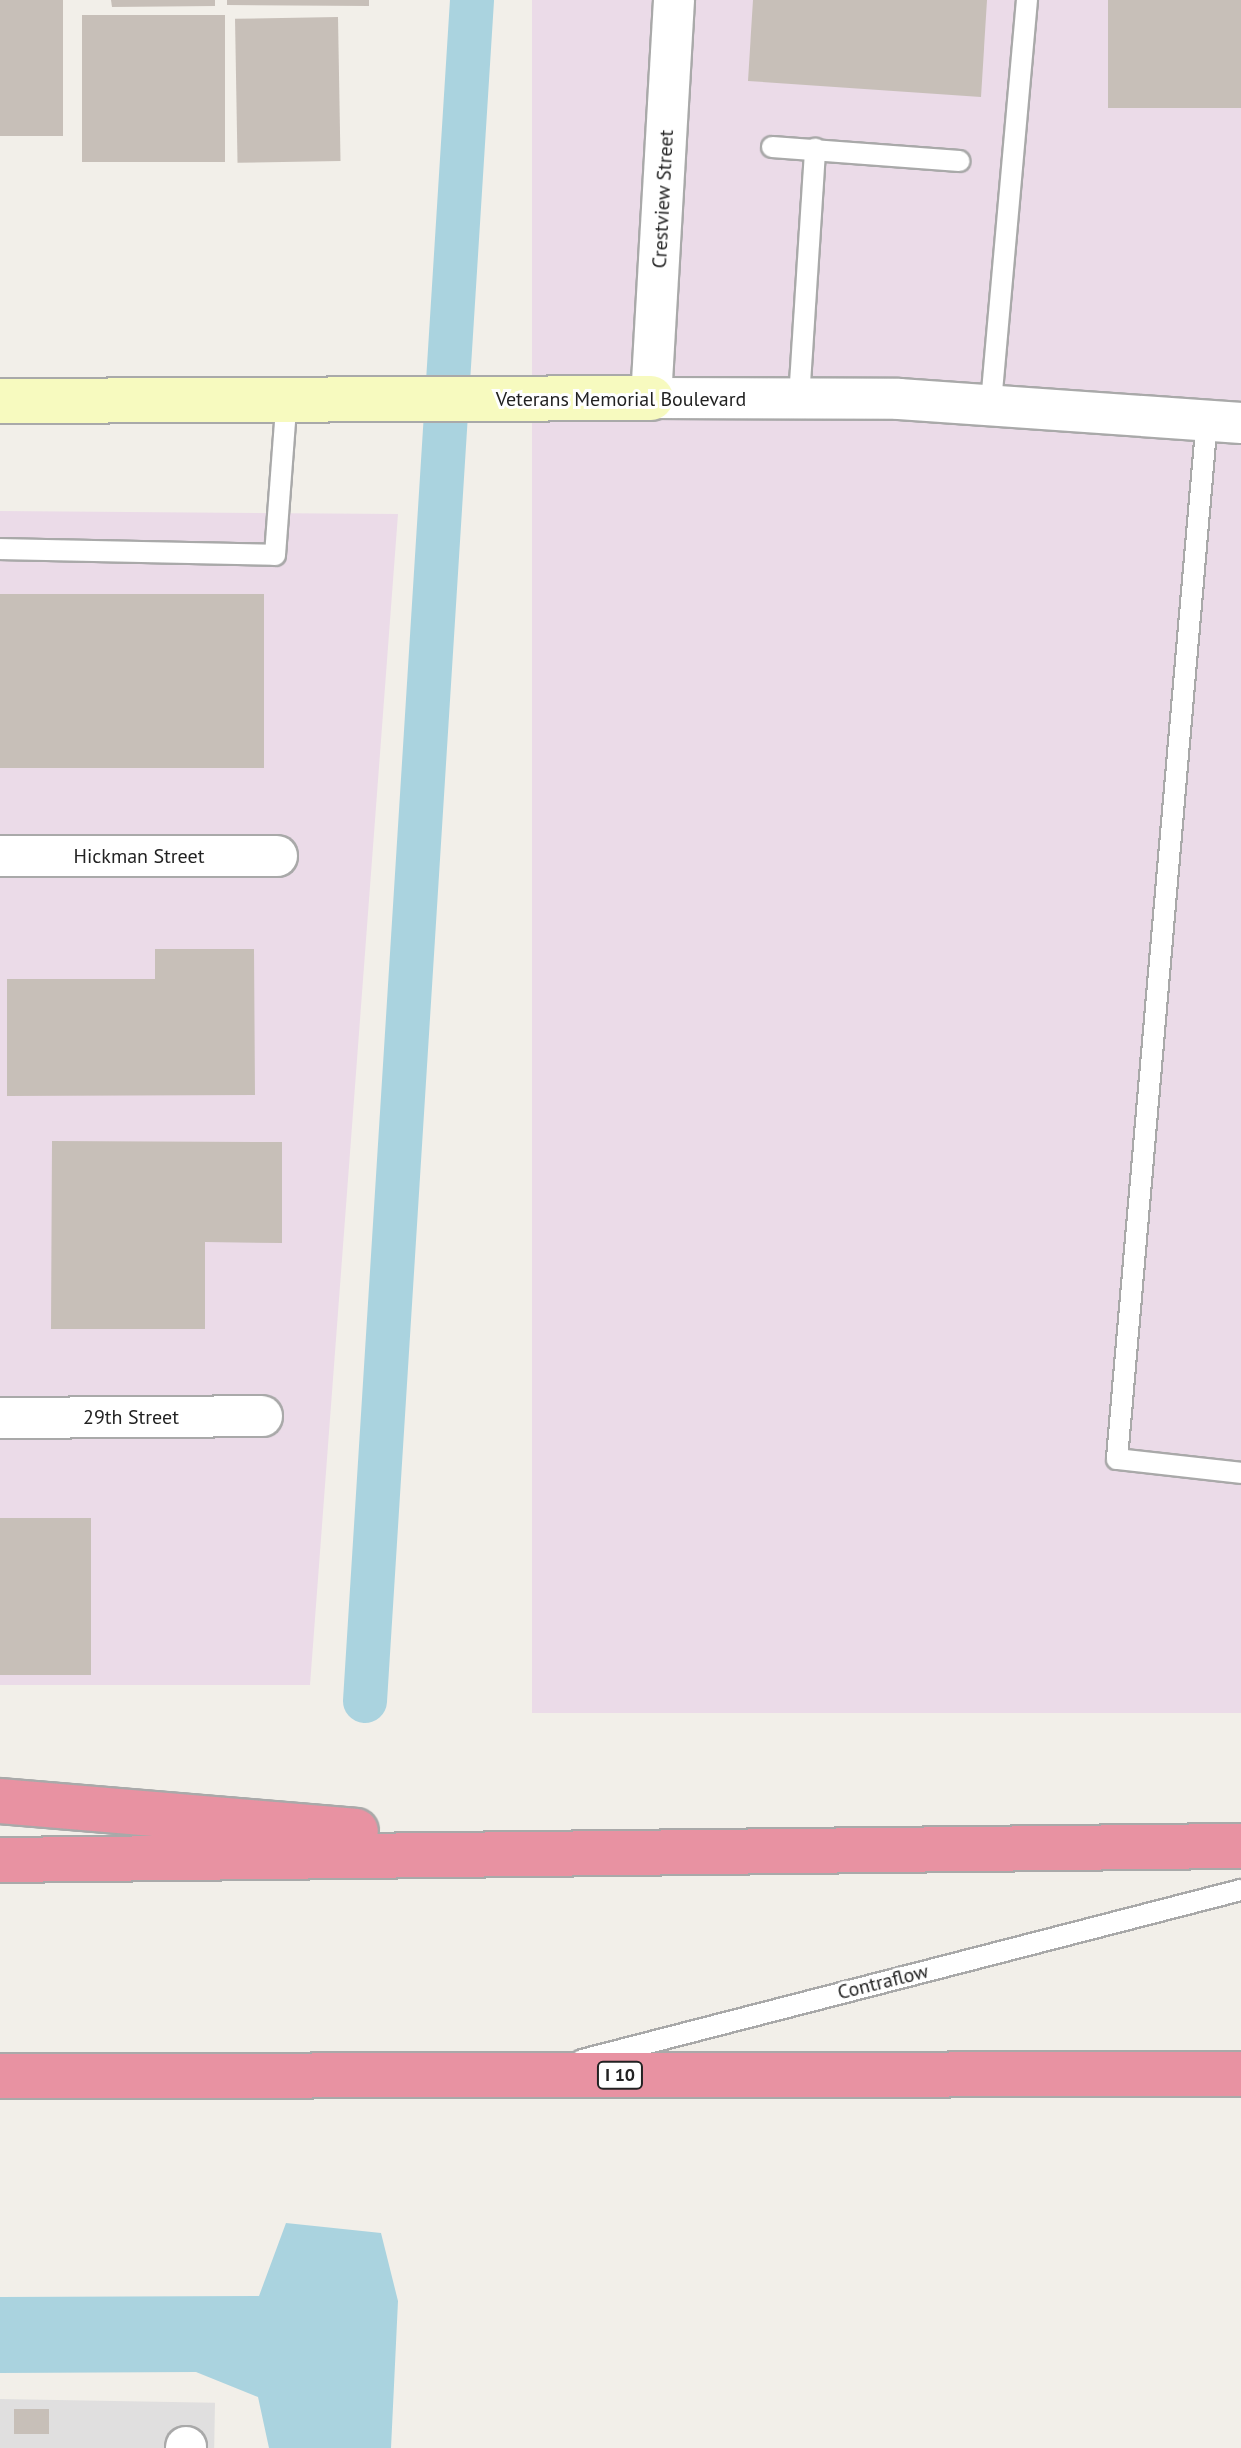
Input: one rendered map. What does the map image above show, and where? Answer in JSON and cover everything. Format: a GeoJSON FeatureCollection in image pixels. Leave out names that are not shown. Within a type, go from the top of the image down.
{"type":"FeatureCollection","features":[{"type":"Feature","properties":{"kind":"highway"},"geometry":{"type":"LineString","coordinates":[[0,1801],[637,1852]]}},
{"type":"Feature","properties":{"kind":"highway"},"geometry":{"type":"LineString","coordinates":[[0,1860],[1241,1846]]}},
{"type":"Feature","properties":{"kind":"highway","name":"I 10"},"geometry":{"type":"LineString","coordinates":[[0,2076],[1241,2074]]}},
{"type":"Feature","properties":{"kind":"street","name":"Crestview Street"},"geometry":{"type":"LineString","coordinates":[[651,398],[674,0]]}},
{"type":"Feature","properties":{"kind":"street","name":"Veterans Memorial Boulevard"},"geometry":{"type":"LineString","coordinates":[[0,401],[356,396],[557,401],[799,399],[991,403],[1224,421]]}},
{"type":"Feature","properties":{"kind":"street","name":"Hickman Street"},"geometry":{"type":"LineString","coordinates":[[0,856],[277,856]]}},
{"type":"Feature","properties":{"kind":"street","name":"29th Street"},"geometry":{"type":"LineString","coordinates":[[0,1418],[262,1416]]}},
{"type":"Feature","properties":{"kind":"lane"},"geometry":{"type":"LineString","coordinates":[[991,403],[1027,0]]}},
{"type":"Feature","properties":{"kind":"lane"},"geometry":{"type":"LineString","coordinates":[[772,147],[959,161]]}},
{"type":"Feature","properties":{"kind":"lane"},"geometry":{"type":"LineString","coordinates":[[799,399],[815,149]]}},
{"type":"Feature","properties":{"kind":"lane"},"geometry":{"type":"LineString","coordinates":[[0,549],[275,555],[287,397]]}},
{"type":"Feature","properties":{"kind":"lane"},"geometry":{"type":"LineString","coordinates":[[1224,421],[1117,1459],[1241,1473]]}},
{"type":"Feature","properties":{"kind":"lane","name":"Contraflow"},"geometry":{"type":"LineString","coordinates":[[524,2075],[1241,1890]]}},
{"type":"Feature","properties":{"kind":"shaded area"},"geometry":{"type":"Polygon","coordinates":[[[532,0],[1241,0],[1241,1713],[532,1713],[532,0]]]}},
{"type":"Feature","properties":{"kind":"shaded area"},"geometry":{"type":"Polygon","coordinates":[[[0,511],[398,514],[310,1685],[0,1685],[0,511]]]}},
{"type":"Feature","properties":{"kind":"shaded area"},"geometry":{"type":"Polygon","coordinates":[[[0,2399],[215,2403],[214,2448],[0,2448],[0,2399]]]}},
{"type":"Feature","properties":{"kind":"water"},"geometry":{"type":"Polygon","coordinates":[[[286,2223],[381,2233],[398,2301],[391,2448],[269,2448],[258,2397],[196,2372],[0,2373],[0,2297],[259,2296],[286,2223]]]}},
{"type":"Feature","properties":{"kind":"building"},"geometry":{"type":"Polygon","coordinates":[[[0,0],[63,0],[63,136],[0,136],[0,0]]]}},
{"type":"Feature","properties":{"kind":"building"},"geometry":{"type":"Polygon","coordinates":[[[111,0],[215,0],[215,6],[112,7],[111,0]]]}},
{"type":"Feature","properties":{"kind":"building"},"geometry":{"type":"Polygon","coordinates":[[[227,0],[369,0],[369,6],[227,5],[227,0]]]}},
{"type":"Feature","properties":{"kind":"building"},"geometry":{"type":"Polygon","coordinates":[[[753,0],[987,0],[981,97],[748,81],[753,0]]]}},
{"type":"Feature","properties":{"kind":"building"},"geometry":{"type":"Polygon","coordinates":[[[1108,0],[1241,0],[1241,108],[1108,108],[1108,0]]]}},
{"type":"Feature","properties":{"kind":"building"},"geometry":{"type":"Polygon","coordinates":[[[82,15],[225,15],[225,162],[82,162],[82,15]]]}},
{"type":"Feature","properties":{"kind":"building"},"geometry":{"type":"Polygon","coordinates":[[[338,17],[341,161],[238,163],[235,19],[338,17]]]}},
{"type":"Feature","properties":{"kind":"building"},"geometry":{"type":"Polygon","coordinates":[[[0,594],[264,594],[264,768],[0,768],[0,594]]]}},
{"type":"Feature","properties":{"kind":"building"},"geometry":{"type":"Polygon","coordinates":[[[155,949],[254,949],[255,1095],[7,1096],[7,979],[155,979],[155,949]]]}},
{"type":"Feature","properties":{"kind":"building"},"geometry":{"type":"Polygon","coordinates":[[[52,1141],[282,1142],[282,1243],[205,1242],[205,1329],[51,1329],[52,1141]]]}},
{"type":"Feature","properties":{"kind":"building"},"geometry":{"type":"Polygon","coordinates":[[[0,1518],[91,1518],[91,1675],[0,1675],[0,1518]]]}},
{"type":"Feature","properties":{"kind":"building"},"geometry":{"type":"Polygon","coordinates":[[[14,2409],[49,2409],[49,2434],[14,2434],[14,2409]]]}},
{"type":"Feature","properties":{"kind":"waterway"},"geometry":{"type":"LineString","coordinates":[[365,1701],[472,0]]}}]}
